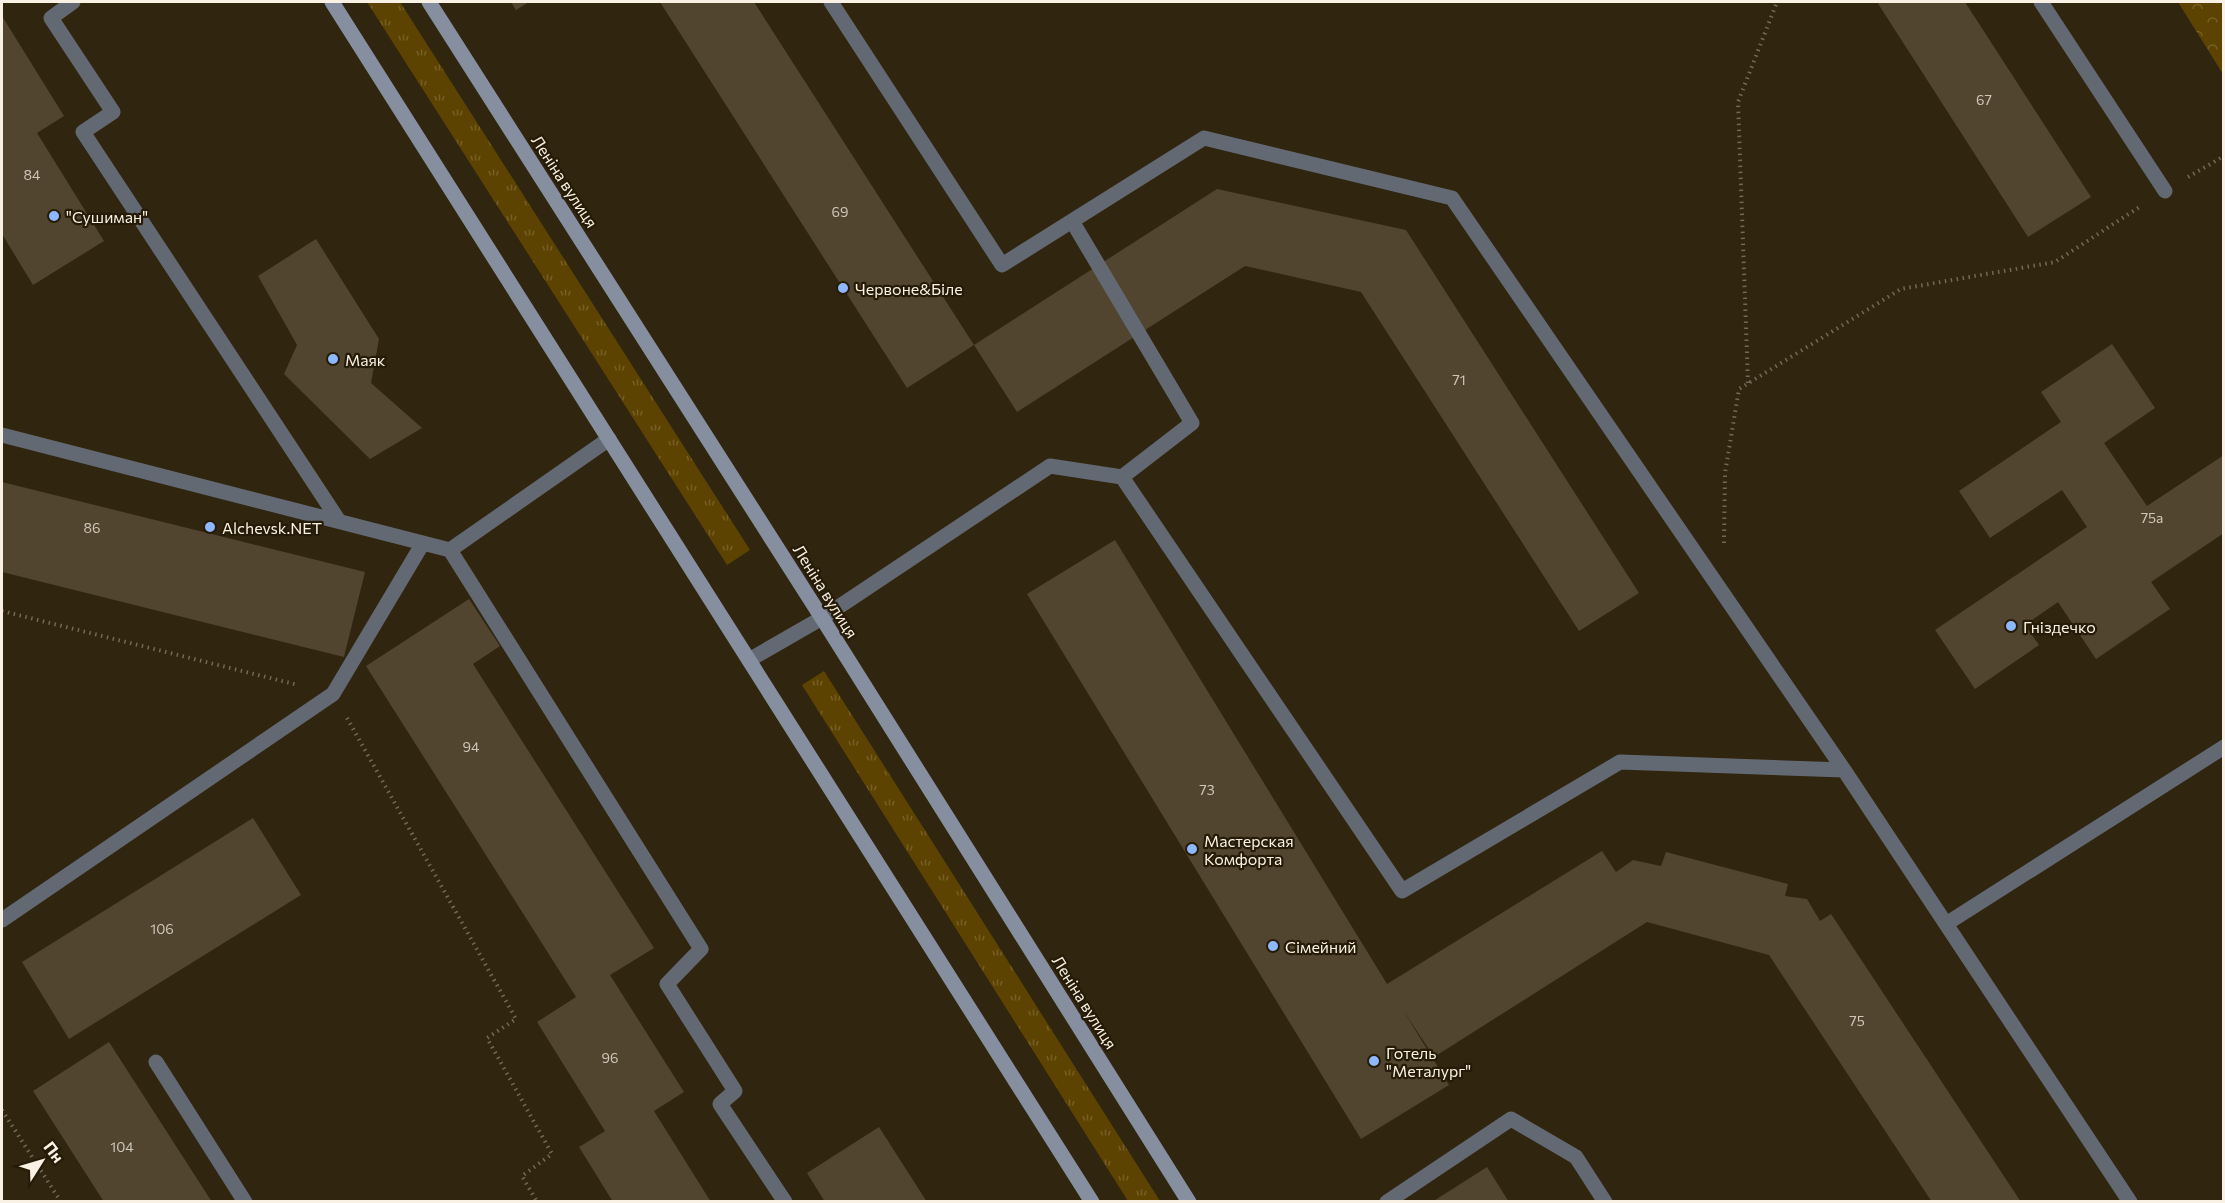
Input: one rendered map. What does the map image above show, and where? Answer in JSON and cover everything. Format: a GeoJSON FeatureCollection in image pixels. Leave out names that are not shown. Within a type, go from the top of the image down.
{"type":"FeatureCollection","features":[{"type":"Feature","properties":{"kind":"street"},"geometry":{"type":"LineString","coordinates":[[332,2],[1092,1202]]}},
{"type":"Feature","properties":{"kind":"street","name":"Леніна вулиця"},"geometry":{"type":"LineString","coordinates":[[429,2],[822,618],[1189,1202]]}},
{"type":"Feature","properties":{"kind":"lane"},"geometry":{"type":"LineString","coordinates":[[73,2],[51,18],[113,112],[83,132],[339,521]]}},
{"type":"Feature","properties":{"kind":"lane"},"geometry":{"type":"LineString","coordinates":[[831,2],[1002,265],[1204,138],[1452,198],[1844,770],[2130,1202]]}},
{"type":"Feature","properties":{"kind":"lane"},"geometry":{"type":"LineString","coordinates":[[2041,2],[2165,191]]}},
{"type":"Feature","properties":{"kind":"lane"},"geometry":{"type":"LineString","coordinates":[[749,660],[822,618],[1050,466],[1122,477],[1192,423],[1072,221]]}},
{"type":"Feature","properties":{"kind":"lane"},"geometry":{"type":"LineString","coordinates":[[2,435],[450,550],[701,949],[666,984],[735,1091],[720,1104],[785,1202]]}},
{"type":"Feature","properties":{"kind":"lane"},"geometry":{"type":"LineString","coordinates":[[450,550],[609,439]]}},
{"type":"Feature","properties":{"kind":"lane"},"geometry":{"type":"LineString","coordinates":[[1122,477],[1402,891],[1620,762],[1844,770]]}},
{"type":"Feature","properties":{"kind":"lane"},"geometry":{"type":"LineString","coordinates":[[2,920],[333,694],[423,543]]}},
{"type":"Feature","properties":{"kind":"lane"},"geometry":{"type":"LineString","coordinates":[[1946,924],[2223,747]]}},
{"type":"Feature","properties":{"kind":"lane"},"geometry":{"type":"LineString","coordinates":[[156,1062],[245,1202]]}},
{"type":"Feature","properties":{"kind":"lane"},"geometry":{"type":"LineString","coordinates":[[1388,1202],[1511,1119],[1576,1157],[1605,1202]]}},
{"type":"Feature","properties":{"kind":"path"},"geometry":{"type":"LineString","coordinates":[[1748,383],[1738,102],[1777,2]]}},
{"type":"Feature","properties":{"kind":"path"},"geometry":{"type":"LineString","coordinates":[[1724,594],[1725,473],[1739,389],[1901,289],[2055,261],[2223,156]]}},
{"type":"Feature","properties":{"kind":"path"},"geometry":{"type":"LineString","coordinates":[[2,610],[333,694],[516,1019],[488,1038],[552,1154],[522,1176],[537,1202]]}},
{"type":"Feature","properties":{"kind":"path"},"geometry":{"type":"LineString","coordinates":[[2,1110],[61,1202]]}},
{"type":"Feature","properties":{"kind":"green space"},"geometry":{"type":"Polygon","coordinates":[[[367,2],[400,2],[750,550],[727,565],[367,2]]]}},
{"type":"Feature","properties":{"kind":"green space"},"geometry":{"type":"Polygon","coordinates":[[[2178,2],[2223,2],[2223,74],[2178,2]]]}},
{"type":"Feature","properties":{"kind":"green space"},"geometry":{"type":"Polygon","coordinates":[[[824,671],[1160,1201],[1128,1201],[802,685],[824,671]]]}},
{"type":"Feature","properties":{"kind":"building"},"geometry":{"type":"Polygon","coordinates":[[[511,2],[529,2],[516,10],[511,2]]]}},
{"type":"Feature","properties":{"kind":"building"},"geometry":{"type":"Polygon","coordinates":[[[660,2],[754,2],[974,345],[907,388],[660,2]]]}},
{"type":"Feature","properties":{"kind":"building"},"geometry":{"type":"Polygon","coordinates":[[[1877,2],[1965,2],[2091,197],[2028,237],[1877,2]]]}},
{"type":"Feature","properties":{"kind":"building"},"geometry":{"type":"Polygon","coordinates":[[[2,16],[64,116],[37,133],[104,241],[33,285],[2,234],[2,16]]]}},
{"type":"Feature","properties":{"kind":"building"},"geometry":{"type":"Polygon","coordinates":[[[1217,189],[1406,230],[1639,593],[1579,631],[1361,292],[1245,266],[1017,412],[974,345],[1217,189]]]}},
{"type":"Feature","properties":{"kind":"building","name":"Маяк"},"geometry":{"type":"Polygon","coordinates":[[[316,239],[379,339],[371,383],[422,428],[370,459],[284,374],[297,345],[258,276],[316,239]]]}},
{"type":"Feature","properties":{"kind":"building"},"geometry":{"type":"Polygon","coordinates":[[[2112,344],[2155,408],[2104,443],[2147,506],[2224,455],[2224,533],[2151,582],[2170,609],[2096,659],[2058,602],[2025,625],[2039,645],[1975,689],[1935,630],[2087,527],[2062,490],[1990,538],[1959,491],[2061,422],[2041,392],[2112,344]]]}},
{"type":"Feature","properties":{"kind":"building"},"geometry":{"type":"Polygon","coordinates":[[[2,482],[365,572],[344,657],[2,572],[2,482]]]}},
{"type":"Feature","properties":{"kind":"building"},"geometry":{"type":"Polygon","coordinates":[[[1115,540],[1387,984],[1602,851],[1616,872],[1633,860],[1661,866],[1666,852],[1788,884],[1785,896],[1807,899],[1820,921],[1831,914],[2021,1202],[1932,1202],[1769,955],[1647,922],[1434,1057],[1403,1010],[1449,1085],[1361,1139],[1027,594],[1115,540]]]}},
{"type":"Feature","properties":{"kind":"building"},"geometry":{"type":"Polygon","coordinates":[[[469,599],[500,646],[473,664],[654,948],[610,975],[684,1092],[654,1111],[711,1202],[613,1202],[579,1147],[605,1131],[537,1022],[576,997],[366,666],[469,599]]]}},
{"type":"Feature","properties":{"kind":"building"},"geometry":{"type":"Polygon","coordinates":[[[253,818],[301,895],[69,1039],[22,962],[253,818]]]}},
{"type":"Feature","properties":{"kind":"building"},"geometry":{"type":"Polygon","coordinates":[[[109,1042],[212,1202],[104,1202],[33,1091],[109,1042]]]}},
{"type":"Feature","properties":{"kind":"building"},"geometry":{"type":"Polygon","coordinates":[[[879,1127],[927,1202],[825,1202],[807,1173],[879,1127]]]}},
{"type":"Feature","properties":{"kind":"building"},"geometry":{"type":"Polygon","coordinates":[[[1487,1167],[1509,1202],[1432,1202],[1487,1167]]]}},
{"type":"Feature","properties":{"kind":"place","name":"\"Сушиман\""},"geometry":{"type":"Point","coordinates":[54,216]}},
{"type":"Feature","properties":{"kind":"place","name":"Червоне&Біле"},"geometry":{"type":"Point","coordinates":[843,288]}},
{"type":"Feature","properties":{"kind":"place","name":"Маяк"},"geometry":{"type":"Point","coordinates":[333,359]}},
{"type":"Feature","properties":{"kind":"place","name":"Alchevsk.NET"},"geometry":{"type":"Point","coordinates":[210,527]}},
{"type":"Feature","properties":{"kind":"place","name":"Гніздечко"},"geometry":{"type":"Point","coordinates":[2011,626]}},
{"type":"Feature","properties":{"kind":"place","name":"Мастерская Комфорта"},"geometry":{"type":"Point","coordinates":[1192,849]}},
{"type":"Feature","properties":{"kind":"place","name":"Сімейний"},"geometry":{"type":"Point","coordinates":[1273,946]}},
{"type":"Feature","properties":{"kind":"place","name":"Готель \"Металург\""},"geometry":{"type":"Point","coordinates":[1374,1061]}}]}
